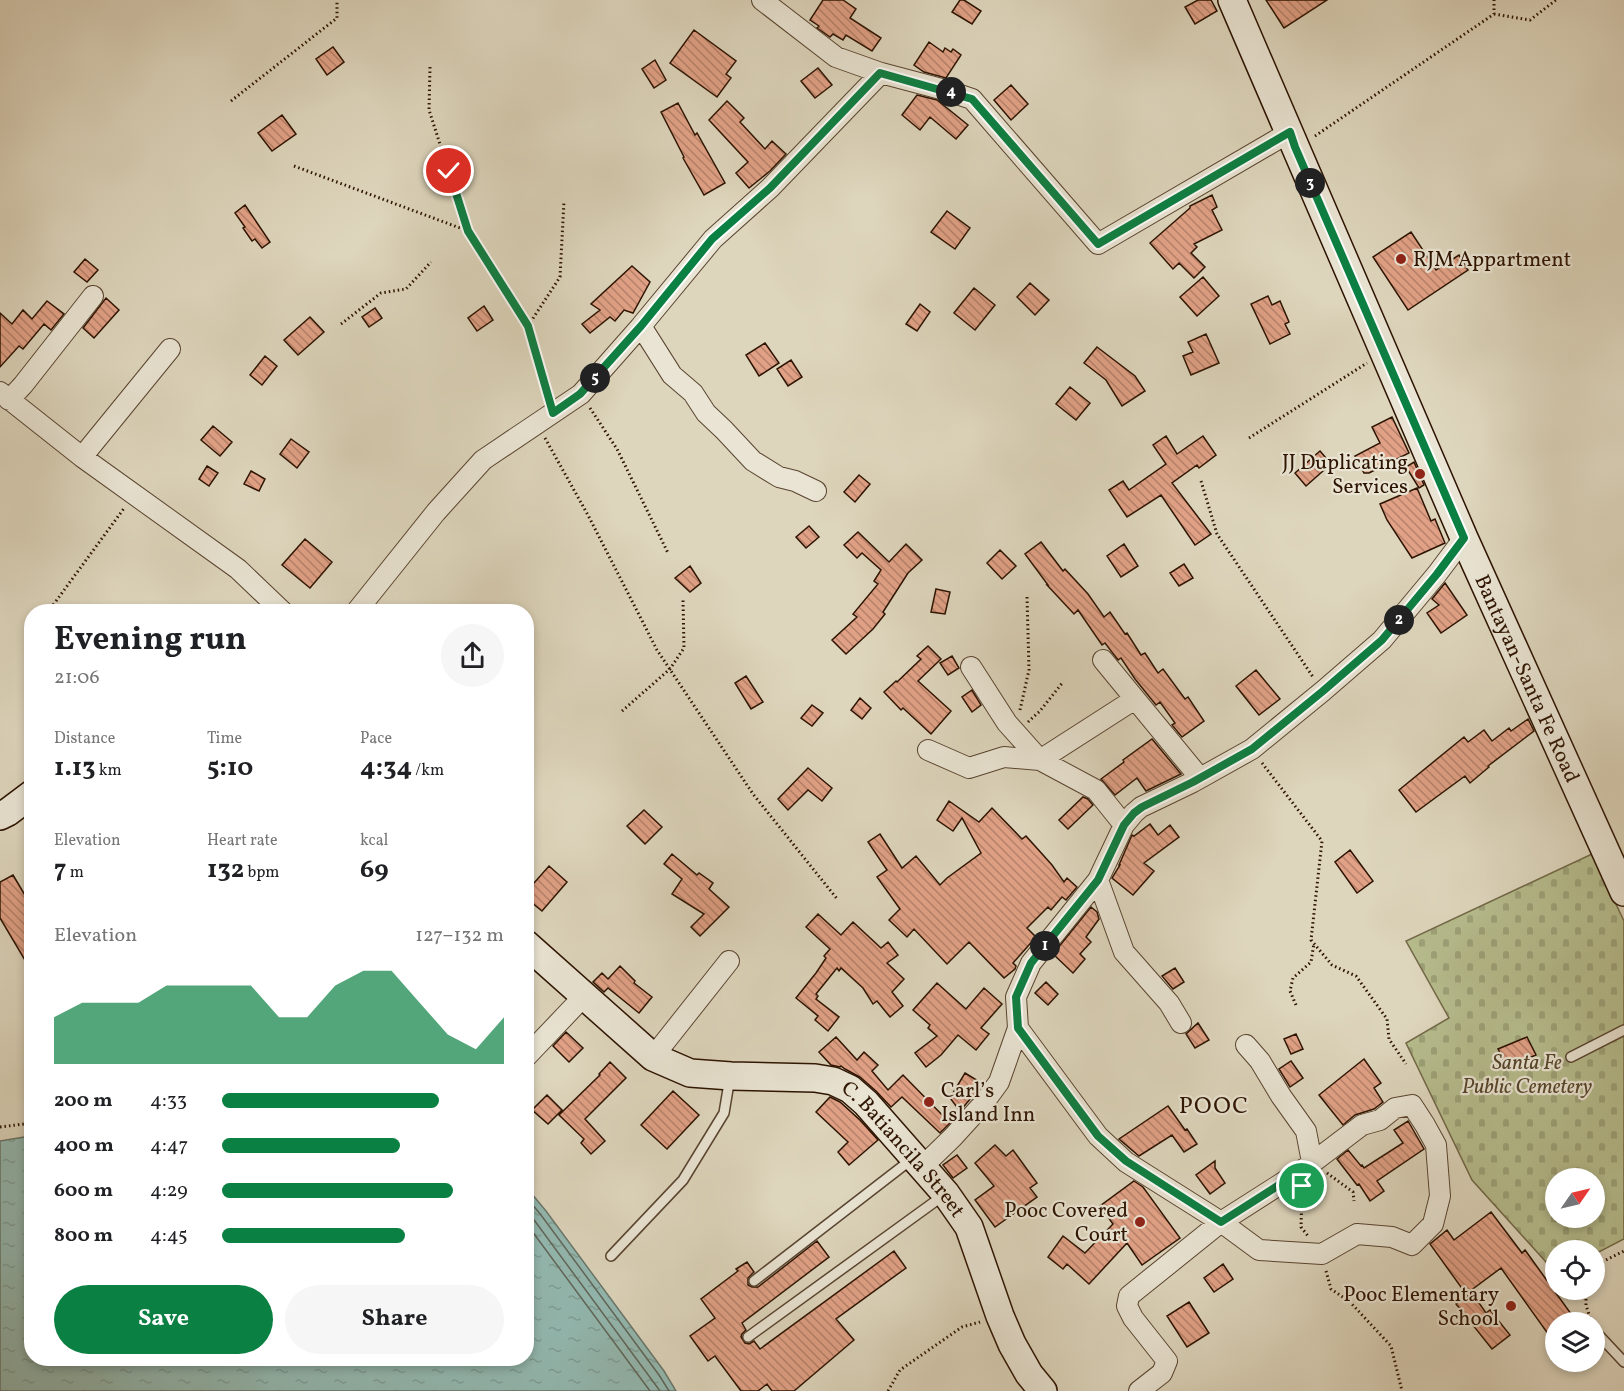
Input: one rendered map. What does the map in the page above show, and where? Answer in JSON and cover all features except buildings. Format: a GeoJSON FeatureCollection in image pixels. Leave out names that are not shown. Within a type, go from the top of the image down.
{"type":"FeatureCollection","features":[{"type":"Feature","properties":{"kind":"main road","name":"Bantayan-Santa Fe Road"},"geometry":{"type":"LineString","coordinates":[[1232,0],[1464,538],[1624,892]]}},
{"type":"Feature","properties":{"kind":"main road"},"geometry":{"type":"LineString","coordinates":[[0,816],[24,800]]}},
{"type":"Feature","properties":{"kind":"main road","name":"C. Batiancila Street"},"geometry":{"type":"LineString","coordinates":[[534,951],[653,1057],[690,1073],[815,1078],[833,1081],[850,1089],[866,1103],[946,1194],[969,1227],[1012,1344],[1029,1374],[1042,1391]]}},
{"type":"Feature","properties":{"kind":"street"},"geometry":{"type":"LineString","coordinates":[[762,0],[836,57],[880,73],[972,99],[1098,244],[1292,140]]}},
{"type":"Feature","properties":{"kind":"street"},"geometry":{"type":"LineString","coordinates":[[362,604],[436,512],[483,459],[580,394],[641,326],[712,239],[770,188],[880,73]]}},
{"type":"Feature","properties":{"kind":"street"},"geometry":{"type":"LineString","coordinates":[[93,296],[22,385],[4,396],[82,457],[238,569],[275,604]]}},
{"type":"Feature","properties":{"kind":"street"},"geometry":{"type":"LineString","coordinates":[[641,326],[672,375],[693,393],[706,413],[753,461],[779,477],[816,490]]}},
{"type":"Feature","properties":{"kind":"street"},"geometry":{"type":"LineString","coordinates":[[82,457],[170,349]]}},
{"type":"Feature","properties":{"kind":"street"},"geometry":{"type":"LineString","coordinates":[[918,1162],[953,1137],[983,1104],[999,1082],[1018,1028],[1016,997],[1031,963],[1098,880],[1124,825],[1142,807],[1252,749],[1323,691],[1382,640],[1464,538]]}},
{"type":"Feature","properties":{"kind":"street"},"geometry":{"type":"LineString","coordinates":[[1103,660],[1200,778]]}},
{"type":"Feature","properties":{"kind":"street"},"geometry":{"type":"LineString","coordinates":[[971,667],[1007,723],[1040,760],[1096,790],[1124,825]]}},
{"type":"Feature","properties":{"kind":"street"},"geometry":{"type":"LineString","coordinates":[[928,750],[969,768],[1004,757],[1040,760],[1135,699]]}},
{"type":"Feature","properties":{"kind":"street"},"geometry":{"type":"LineString","coordinates":[[1098,880],[1124,952],[1169,1003],[1181,1023]]}},
{"type":"Feature","properties":{"kind":"street"},"geometry":{"type":"LineString","coordinates":[[653,1057],[729,961]]}},
{"type":"Feature","properties":{"kind":"street"},"geometry":{"type":"LineString","coordinates":[[534,1049],[585,996]]}},
{"type":"Feature","properties":{"kind":"street"},"geometry":{"type":"LineString","coordinates":[[1018,1028],[1098,1136],[1126,1161],[1221,1222],[1259,1250],[1322,1254],[1357,1234],[1392,1237],[1412,1245],[1433,1224],[1440,1196],[1437,1145],[1412,1105],[1395,1108],[1380,1120],[1362,1125],[1308,1166],[1221,1222],[1129,1296],[1127,1306],[1133,1318],[1167,1361],[1162,1373],[1138,1391]]}},
{"type":"Feature","properties":{"kind":"street"},"geometry":{"type":"LineString","coordinates":[[1246,1045],[1260,1061],[1306,1131],[1308,1166]]}},
{"type":"Feature","properties":{"kind":"lane"},"geometry":{"type":"LineString","coordinates":[[1571,1057],[1624,1029]]}},
{"type":"Feature","properties":{"kind":"lane"},"geometry":{"type":"LineString","coordinates":[[611,1257],[683,1180],[724,1113],[731,1076]]}},
{"type":"Feature","properties":{"kind":"lane"},"geometry":{"type":"LineString","coordinates":[[754,1281],[918,1162]]}},
{"type":"Feature","properties":{"kind":"lane"},"geometry":{"type":"LineString","coordinates":[[747,1337],[946,1194]]}},
{"type":"Feature","properties":{"kind":"lane"},"geometry":{"type":"LineString","coordinates":[[1605,1342],[1624,1362]]}},
{"type":"Feature","properties":{"kind":"path"},"geometry":{"type":"LineString","coordinates":[[231,101],[337,18],[337,0]]}},
{"type":"Feature","properties":{"kind":"path"},"geometry":{"type":"LineString","coordinates":[[1494,0],[1494,14]]}},
{"type":"Feature","properties":{"kind":"path"},"geometry":{"type":"LineString","coordinates":[[1292,140],[1327,128],[1494,14],[1530,20],[1556,0]]}},
{"type":"Feature","properties":{"kind":"path"},"geometry":{"type":"LineString","coordinates":[[430,67],[429,110],[468,231],[528,326],[545,418],[589,518],[657,650],[753,794],[838,900]]}},
{"type":"Feature","properties":{"kind":"path"},"geometry":{"type":"LineString","coordinates":[[294,166],[468,231]]}},
{"type":"Feature","properties":{"kind":"path"},"geometry":{"type":"LineString","coordinates":[[528,326],[560,277],[564,201]]}},
{"type":"Feature","properties":{"kind":"path"},"geometry":{"type":"LineString","coordinates":[[341,324],[381,293],[406,289],[431,262]]}},
{"type":"Feature","properties":{"kind":"path"},"geometry":{"type":"LineString","coordinates":[[1249,438],[1383,352]]}},
{"type":"Feature","properties":{"kind":"path"},"geometry":{"type":"LineString","coordinates":[[580,394],[617,449],[668,553]]}},
{"type":"Feature","properties":{"kind":"path"},"geometry":{"type":"LineString","coordinates":[[1201,481],[1217,534],[1323,691]]}},
{"type":"Feature","properties":{"kind":"path"},"geometry":{"type":"LineString","coordinates":[[54,604],[135,493]]}},
{"type":"Feature","properties":{"kind":"path"},"geometry":{"type":"LineString","coordinates":[[1015,732],[1029,670],[1027,596]]}},
{"type":"Feature","properties":{"kind":"path"},"geometry":{"type":"LineString","coordinates":[[622,711],[670,669],[684,648],[683,600]]}},
{"type":"Feature","properties":{"kind":"path"},"geometry":{"type":"LineString","coordinates":[[1015,732],[1040,711],[1063,682]]}},
{"type":"Feature","properties":{"kind":"path"},"geometry":{"type":"LineString","coordinates":[[1252,749],[1322,841],[1311,940],[1332,965],[1356,976],[1387,1019],[1389,1039],[1406,1064]]}},
{"type":"Feature","properties":{"kind":"path"},"geometry":{"type":"LineString","coordinates":[[1296,1005],[1290,991],[1293,978],[1311,962],[1314,944]]}},
{"type":"Feature","properties":{"kind":"path"},"geometry":{"type":"LineString","coordinates":[[0,1127],[24,1124]]}},
{"type":"Feature","properties":{"kind":"path"},"geometry":{"type":"LineString","coordinates":[[1354,1201],[1353,1192],[1308,1166],[1302,1186],[1301,1227],[1322,1254],[1331,1289],[1350,1302],[1391,1346],[1402,1391]]}},
{"type":"Feature","properties":{"kind":"path"},"geometry":{"type":"LineString","coordinates":[[1605,1260],[1624,1251]]}},
{"type":"Feature","properties":{"kind":"path"},"geometry":{"type":"LineString","coordinates":[[888,1391],[900,1370],[962,1327],[1000,1316]]}},
{"type":"Feature","properties":{"kind":"green space","name":"Santa Fe Public Cemetery"},"geometry":{"type":"Polygon","coordinates":[[[1592,854],[1624,921],[1624,1239],[1605,1249],[1605,1240],[1545,1240],[1545,1261],[1472,1180],[1406,1043],[1449,1018],[1406,941],[1592,854]]]}},
{"type":"Feature","properties":{"kind":"water"},"geometry":{"type":"Polygon","coordinates":[[[24,1137],[24,1366],[534,1366],[534,1196],[664,1371],[676,1391],[0,1391],[0,1141],[24,1137]]]}},
{"type":"Feature","properties":{"kind":"place","name":"RJM Appartment"},"geometry":{"type":"Point","coordinates":[1401,259]}},
{"type":"Feature","properties":{"kind":"place","name":"JJ Duplicating Services"},"geometry":{"type":"Point","coordinates":[1420,474]}},
{"type":"Feature","properties":{"kind":"place","name":"Carl’s Island Inn"},"geometry":{"type":"Point","coordinates":[929,1102]}},
{"type":"Feature","properties":{"kind":"place","name":"Pooc Covered Court"},"geometry":{"type":"Point","coordinates":[1140,1222]}},
{"type":"Feature","properties":{"kind":"place","name":"Pooc Elementary School"},"geometry":{"type":"Point","coordinates":[1511,1306]}},
{"type":"Feature","properties":{"kind":"district","name":"POOC"},"geometry":{"type":"Point","coordinates":[1214,1105]}},
{"type":"Feature","properties":{"kind":"route"},"geometry":{"type":"LineString","coordinates":[[449,171],[468,231],[528,326],[553,413],[580,394],[641,326],[712,239],[770,188],[880,73],[972,99],[1098,244],[1290,132],[1464,538],[1382,640],[1323,691],[1252,749],[1134,813],[1124,825],[1098,880],[1031,963],[1016,997],[1018,1028],[1098,1136],[1126,1161],[1221,1222],[1304,1169],[1302,1186]]}}]}
